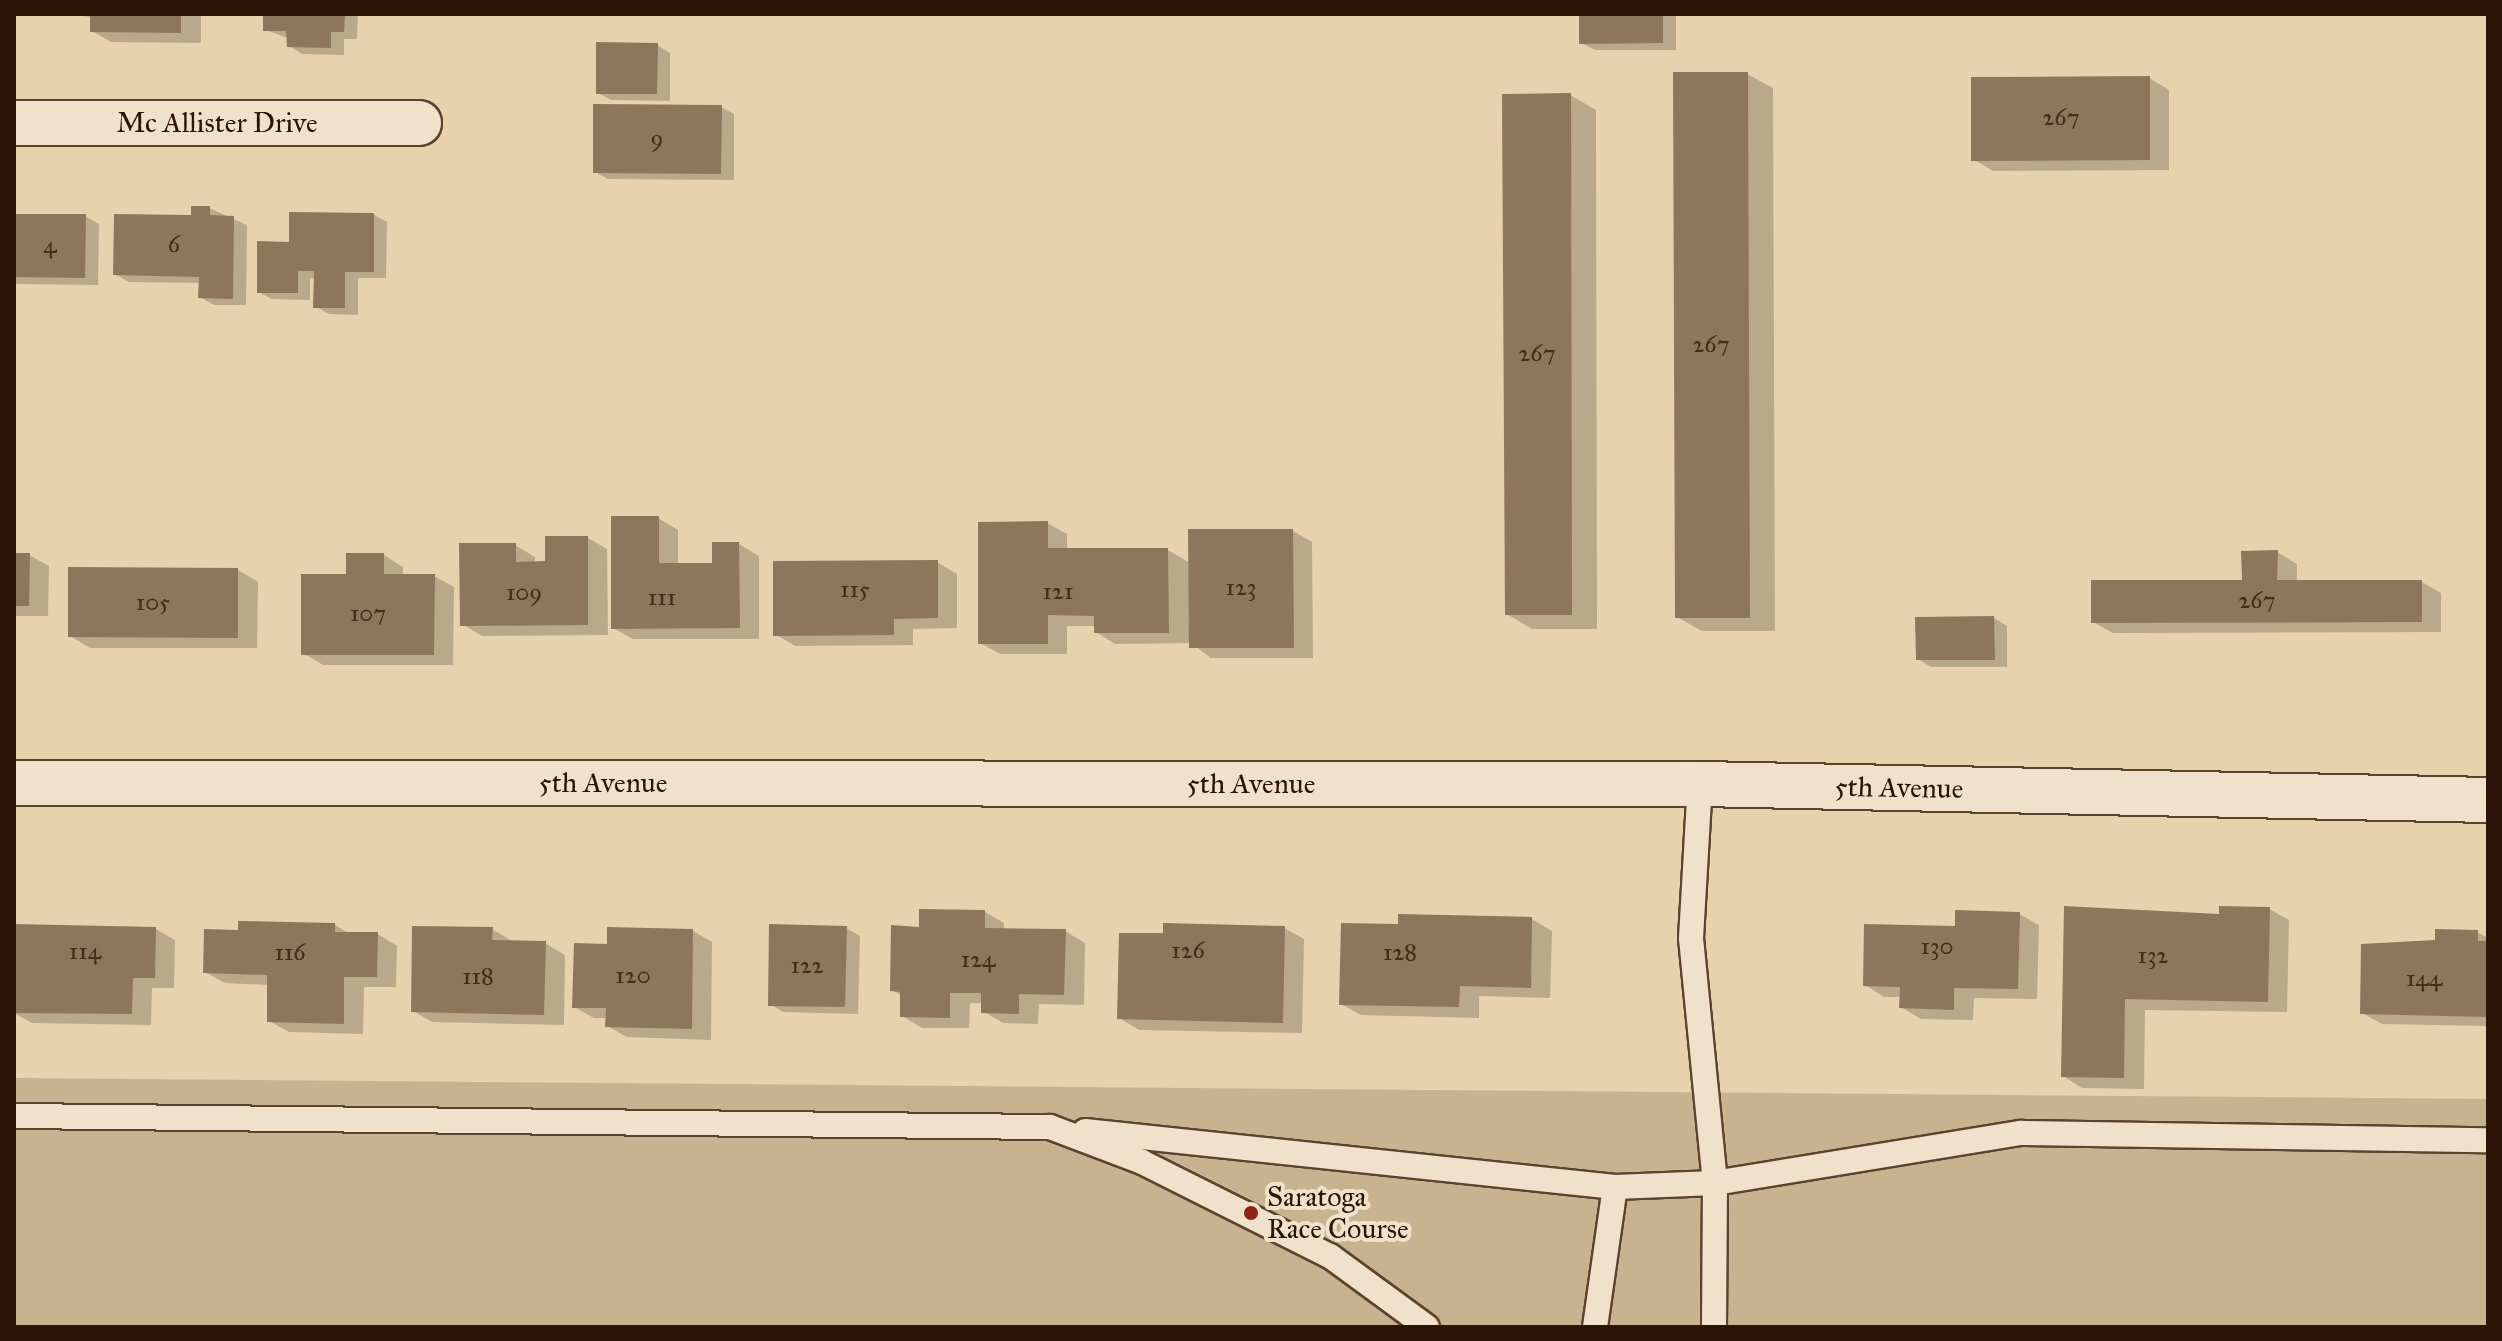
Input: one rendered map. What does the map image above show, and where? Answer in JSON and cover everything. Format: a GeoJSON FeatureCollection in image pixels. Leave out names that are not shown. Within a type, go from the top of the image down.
{"type":"FeatureCollection","features":[{"type":"Feature","properties":{"kind":"street","name":"Mc Allister Drive"},"geometry":{"type":"LineString","coordinates":[[14,123],[419,123]]}},
{"type":"Feature","properties":{"kind":"street","name":"5th Avenue"},"geometry":{"type":"LineString","coordinates":[[14,783],[1700,784],[2488,800]]}},
{"type":"Feature","properties":{"kind":"lane"},"geometry":{"type":"LineString","coordinates":[[1700,784],[1691,938],[1715,1183],[1714,1327]]}},
{"type":"Feature","properties":{"kind":"lane"},"geometry":{"type":"LineString","coordinates":[[14,1116],[1050,1127],[1615,1187],[1715,1183],[2021,1133],[2488,1140]]}},
{"type":"Feature","properties":{"kind":"lane"},"geometry":{"type":"LineString","coordinates":[[1050,1127],[1142,1162],[1330,1256],[1427,1327]]}},
{"type":"Feature","properties":{"kind":"lane"},"geometry":{"type":"LineString","coordinates":[[1595,1327],[1615,1187]]}},
{"type":"Feature","properties":{"kind":"shaded area","name":"Saratoga Race Course"},"geometry":{"type":"Polygon","coordinates":[[[14,1078],[2488,1099],[2488,1327],[14,1327],[14,1078]]]}},
{"type":"Feature","properties":{"kind":"building"},"geometry":{"type":"Polygon","coordinates":[[[90,14],[181,14],[181,33],[90,32],[90,14]]]}},
{"type":"Feature","properties":{"kind":"building"},"geometry":{"type":"Polygon","coordinates":[[[263,14],[345,14],[344,32],[331,32],[331,48],[287,47],[286,31],[263,31],[263,14]]]}},
{"type":"Feature","properties":{"kind":"building"},"geometry":{"type":"Polygon","coordinates":[[[1579,14],[1663,14],[1663,43],[1579,44],[1579,14]]]}},
{"type":"Feature","properties":{"kind":"building"},"geometry":{"type":"Polygon","coordinates":[[[596,42],[658,43],[657,94],[596,94],[596,42]]]}},
{"type":"Feature","properties":{"kind":"building"},"geometry":{"type":"Polygon","coordinates":[[[1673,72],[1748,72],[1750,618],[1675,618],[1673,72]]]}},
{"type":"Feature","properties":{"kind":"building"},"geometry":{"type":"Polygon","coordinates":[[[2150,76],[2150,160],[1971,161],[1971,77],[2150,76]]]}},
{"type":"Feature","properties":{"kind":"building"},"geometry":{"type":"Polygon","coordinates":[[[1571,93],[1572,615],[1505,615],[1502,94],[1571,93]]]}},
{"type":"Feature","properties":{"kind":"building"},"geometry":{"type":"Polygon","coordinates":[[[593,104],[722,105],[721,174],[593,173],[593,104]]]}},
{"type":"Feature","properties":{"kind":"building"},"geometry":{"type":"Polygon","coordinates":[[[191,206],[210,206],[210,215],[234,216],[233,299],[198,298],[199,277],[113,275],[114,214],[191,215],[191,206]]]}},
{"type":"Feature","properties":{"kind":"building"},"geometry":{"type":"Polygon","coordinates":[[[289,212],[374,213],[374,272],[345,272],[345,308],[313,308],[314,271],[298,271],[298,293],[257,293],[257,241],[289,242],[289,212]]]}},
{"type":"Feature","properties":{"kind":"building"},"geometry":{"type":"Polygon","coordinates":[[[14,214],[86,214],[85,278],[14,277],[14,214]]]}},
{"type":"Feature","properties":{"kind":"building"},"geometry":{"type":"Polygon","coordinates":[[[611,516],[659,516],[659,563],[712,563],[712,542],[739,542],[740,628],[611,629],[611,516]]]}},
{"type":"Feature","properties":{"kind":"building"},"geometry":{"type":"Polygon","coordinates":[[[1048,521],[1048,548],[1168,548],[1169,633],[1094,633],[1094,616],[1048,615],[1048,644],[978,644],[978,522],[1048,521]]]}},
{"type":"Feature","properties":{"kind":"building"},"geometry":{"type":"Polygon","coordinates":[[[1188,529],[1293,529],[1294,648],[1189,648],[1188,529]]]}},
{"type":"Feature","properties":{"kind":"building"},"geometry":{"type":"Polygon","coordinates":[[[545,536],[588,536],[588,625],[460,626],[459,543],[516,543],[516,562],[545,561],[545,536]]]}},
{"type":"Feature","properties":{"kind":"building"},"geometry":{"type":"Polygon","coordinates":[[[2278,550],[2277,580],[2422,580],[2422,622],[2091,623],[2091,580],[2242,580],[2241,551],[2278,550]]]}},
{"type":"Feature","properties":{"kind":"building"},"geometry":{"type":"Polygon","coordinates":[[[14,553],[30,553],[29,606],[14,606],[14,553]]]}},
{"type":"Feature","properties":{"kind":"building"},"geometry":{"type":"Polygon","coordinates":[[[346,553],[384,553],[384,574],[435,574],[434,655],[301,655],[301,574],[346,574],[346,553]]]}},
{"type":"Feature","properties":{"kind":"building"},"geometry":{"type":"Polygon","coordinates":[[[938,560],[938,618],[894,619],[894,635],[773,636],[773,561],[938,560]]]}},
{"type":"Feature","properties":{"kind":"building"},"geometry":{"type":"Polygon","coordinates":[[[68,567],[238,568],[238,638],[68,637],[68,567]]]}},
{"type":"Feature","properties":{"kind":"building"},"geometry":{"type":"Polygon","coordinates":[[[1994,616],[1995,660],[1916,660],[1915,617],[1994,616]]]}},
{"type":"Feature","properties":{"kind":"building"},"geometry":{"type":"Polygon","coordinates":[[[2064,906],[2219,914],[2219,906],[2270,907],[2268,1002],[2125,999],[2124,1078],[2061,1077],[2064,906]]]}},
{"type":"Feature","properties":{"kind":"building"},"geometry":{"type":"Polygon","coordinates":[[[919,909],[985,910],[985,928],[1066,929],[1064,995],[1019,994],[1019,1014],[981,1013],[981,993],[950,993],[950,1018],[900,1017],[900,992],[890,991],[891,925],[919,927],[919,909]]]}},
{"type":"Feature","properties":{"kind":"building"},"geometry":{"type":"Polygon","coordinates":[[[1955,910],[2020,912],[2018,989],[1954,988],[1954,1010],[1899,1008],[1900,987],[1863,986],[1864,924],[1955,926],[1955,910]]]}},
{"type":"Feature","properties":{"kind":"building"},"geometry":{"type":"Polygon","coordinates":[[[1398,914],[1532,917],[1531,988],[1460,986],[1459,1007],[1339,1005],[1341,923],[1398,924],[1398,914]]]}},
{"type":"Feature","properties":{"kind":"building"},"geometry":{"type":"Polygon","coordinates":[[[238,921],[335,923],[335,932],[378,932],[377,977],[344,977],[344,1024],[267,1022],[267,975],[203,973],[204,929],[238,930],[238,921]]]}},
{"type":"Feature","properties":{"kind":"building"},"geometry":{"type":"Polygon","coordinates":[[[1163,923],[1285,926],[1283,1023],[1117,1019],[1119,933],[1163,933],[1163,923]]]}},
{"type":"Feature","properties":{"kind":"building"},"geometry":{"type":"Polygon","coordinates":[[[14,924],[156,927],[155,978],[133,978],[132,1014],[14,1013],[14,924]]]}},
{"type":"Feature","properties":{"kind":"building"},"geometry":{"type":"Polygon","coordinates":[[[769,924],[847,926],[845,1007],[768,1006],[769,924]]]}},
{"type":"Feature","properties":{"kind":"building"},"geometry":{"type":"Polygon","coordinates":[[[412,926],[493,927],[492,940],[546,941],[544,1015],[411,1012],[412,926]]]}},
{"type":"Feature","properties":{"kind":"building"},"geometry":{"type":"Polygon","coordinates":[[[607,927],[693,929],[692,1029],[605,1027],[606,1008],[572,1008],[574,943],[607,944],[607,927]]]}},
{"type":"Feature","properties":{"kind":"building"},"geometry":{"type":"Polygon","coordinates":[[[2435,929],[2478,930],[2478,941],[2488,941],[2488,1017],[2360,1014],[2361,944],[2435,940],[2435,929]]]}},
{"type":"Feature","properties":{"kind":"place","name":"Saratoga Race Course"},"geometry":{"type":"Point","coordinates":[1251,1213]}}]}
